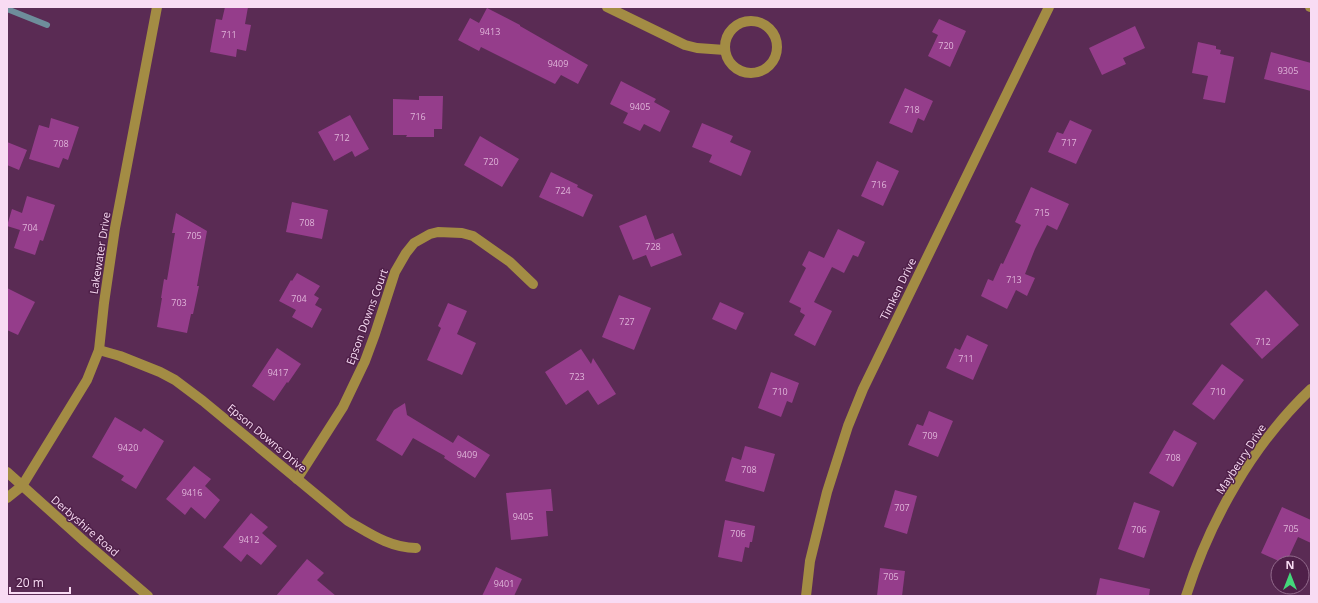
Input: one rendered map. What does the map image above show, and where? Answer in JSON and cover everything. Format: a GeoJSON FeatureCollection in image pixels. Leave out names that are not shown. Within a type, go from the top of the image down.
{"type":"FeatureCollection","features":[{"type":"Feature","properties":{"kind":"street","name":"Lakewater Drive"},"geometry":{"type":"LineString","coordinates":[[7,498],[22,486],[87,380],[99,350],[115,228],[157,7]]}},
{"type":"Feature","properties":{"kind":"street"},"geometry":{"type":"LineString","coordinates":[[607,7],[685,45],[697,48],[725,50]]}},
{"type":"Feature","properties":{"kind":"street","name":"Timken Drive"},"geometry":{"type":"LineString","coordinates":[[806,596],[810,561],[827,492],[848,426],[902,308],[1049,7]]}},
{"type":"Feature","properties":{"kind":"street"},"geometry":{"type":"LineString","coordinates":[[753,21],[762,23],[769,28],[775,36],[777,44],[777,53],[773,62],[767,68],[759,72],[750,73],[741,71],[733,66],[728,59],[725,50],[726,41],[730,33],[736,26],[744,22],[753,21]]}},
{"type":"Feature","properties":{"kind":"street","name":"Epson Downs Court"},"geometry":{"type":"LineString","coordinates":[[297,478],[342,406],[365,361],[395,272],[414,243],[430,234],[438,232],[462,233],[473,236],[481,240],[510,262],[533,284]]}},
{"type":"Feature","properties":{"kind":"street","name":"Epson Downs Drive"},"geometry":{"type":"LineString","coordinates":[[99,350],[120,356],[160,372],[175,380],[203,401],[348,521],[374,536],[397,546],[416,548]]}},
{"type":"Feature","properties":{"kind":"street","name":"Maybeury Drive"},"geometry":{"type":"LineString","coordinates":[[1186,596],[1194,570],[1234,487],[1267,438],[1311,389]]}},
{"type":"Feature","properties":{"kind":"street","name":"Derbyshire Road"},"geometry":{"type":"LineString","coordinates":[[7,472],[148,596]]}},
{"type":"Feature","properties":{"kind":"building"},"geometry":{"type":"Polygon","coordinates":[[[225,7],[248,7],[245,24],[251,25],[246,51],[237,49],[236,57],[210,52],[216,19],[222,20],[225,7]]]}},
{"type":"Feature","properties":{"kind":"building"},"geometry":{"type":"Polygon","coordinates":[[[487,8],[520,25],[588,65],[578,84],[561,75],[555,84],[481,47],[479,51],[458,40],[470,18],[479,23],[487,8]]]}},
{"type":"Feature","properties":{"kind":"building"},"geometry":{"type":"Polygon","coordinates":[[[939,19],[966,31],[950,67],[928,56],[938,35],[932,32],[939,19]]]}},
{"type":"Feature","properties":{"kind":"building"},"geometry":{"type":"Polygon","coordinates":[[[1135,26],[1145,48],[1123,58],[1126,64],[1102,75],[1089,48],[1135,26]]]}},
{"type":"Feature","properties":{"kind":"building"},"geometry":{"type":"Polygon","coordinates":[[[1198,42],[1216,46],[1216,49],[1221,50],[1220,54],[1234,57],[1225,103],[1203,99],[1208,76],[1192,73],[1198,42]]]}},
{"type":"Feature","properties":{"kind":"building"},"geometry":{"type":"Polygon","coordinates":[[[1271,52],[1311,63],[1311,91],[1264,79],[1271,52]]]}},
{"type":"Feature","properties":{"kind":"building"},"geometry":{"type":"Polygon","coordinates":[[[621,81],[656,99],[654,102],[670,111],[660,132],[644,124],[640,131],[623,123],[628,113],[610,104],[621,81]]]}},
{"type":"Feature","properties":{"kind":"building"},"geometry":{"type":"Polygon","coordinates":[[[905,88],[933,101],[924,121],[918,118],[912,133],[889,123],[905,88]]]}},
{"type":"Feature","properties":{"kind":"building"},"geometry":{"type":"Polygon","coordinates":[[[419,96],[443,96],[442,129],[434,129],[434,137],[406,137],[407,135],[393,135],[393,99],[419,100],[419,96]]]}},
{"type":"Feature","properties":{"kind":"building"},"geometry":{"type":"Polygon","coordinates":[[[350,115],[369,149],[355,157],[352,151],[334,161],[318,132],[350,115]]]}},
{"type":"Feature","properties":{"kind":"building"},"geometry":{"type":"Polygon","coordinates":[[[51,118],[79,127],[68,160],[63,158],[59,168],[29,159],[39,125],[49,128],[51,118]]]}},
{"type":"Feature","properties":{"kind":"building"},"geometry":{"type":"Polygon","coordinates":[[[1070,120],[1092,130],[1076,164],[1048,152],[1057,132],[1063,134],[1070,120]]]}},
{"type":"Feature","properties":{"kind":"building"},"geometry":{"type":"Polygon","coordinates":[[[702,123],[733,136],[730,142],[751,151],[741,176],[709,162],[712,155],[692,147],[702,123]]]}},
{"type":"Feature","properties":{"kind":"building"},"geometry":{"type":"Polygon","coordinates":[[[480,136],[519,159],[502,187],[464,165],[480,136]]]}},
{"type":"Feature","properties":{"kind":"building"},"geometry":{"type":"Polygon","coordinates":[[[7,142],[27,150],[19,170],[7,165],[7,142]]]}},
{"type":"Feature","properties":{"kind":"building"},"geometry":{"type":"Polygon","coordinates":[[[877,161],[899,171],[883,206],[861,196],[877,161]]]}},
{"type":"Feature","properties":{"kind":"building"},"geometry":{"type":"Polygon","coordinates":[[[551,172],[578,185],[577,187],[593,195],[583,217],[539,197],[551,172]]]}},
{"type":"Feature","properties":{"kind":"building"},"geometry":{"type":"Polygon","coordinates":[[[1031,187],[1069,204],[1057,230],[1047,225],[1035,249],[1025,274],[1035,278],[1027,296],[1016,290],[1007,309],[981,296],[988,279],[993,281],[1001,263],[1003,264],[1021,225],[1015,222],[1031,187]]]}},
{"type":"Feature","properties":{"kind":"building"},"geometry":{"type":"Polygon","coordinates":[[[27,196],[55,205],[43,241],[40,240],[35,255],[14,248],[20,230],[7,226],[12,209],[22,213],[27,196]]]}},
{"type":"Feature","properties":{"kind":"building"},"geometry":{"type":"Polygon","coordinates":[[[292,202],[328,210],[322,239],[286,232],[292,202]]]}},
{"type":"Feature","properties":{"kind":"building"},"geometry":{"type":"Polygon","coordinates":[[[176,213],[207,231],[197,286],[199,286],[187,333],[157,327],[164,279],[167,280],[175,233],[172,233],[176,213]]]}},
{"type":"Feature","properties":{"kind":"building"},"geometry":{"type":"Polygon","coordinates":[[[646,215],[655,240],[673,233],[682,255],[651,267],[646,255],[633,260],[619,226],[646,215]]]}},
{"type":"Feature","properties":{"kind":"building"},"geometry":{"type":"Polygon","coordinates":[[[838,229],[865,242],[858,257],[853,255],[844,273],[832,267],[814,302],[832,311],[815,346],[794,335],[805,315],[800,312],[801,308],[789,302],[806,268],[802,265],[809,251],[824,258],[838,229]]]}},
{"type":"Feature","properties":{"kind":"building"},"geometry":{"type":"Polygon","coordinates":[[[297,273],[320,286],[314,295],[319,298],[315,305],[322,309],[312,328],[292,317],[296,310],[279,301],[291,280],[292,281],[297,273]]]}},
{"type":"Feature","properties":{"kind":"building"},"geometry":{"type":"Polygon","coordinates":[[[7,288],[35,302],[18,335],[7,330],[7,288]]]}},
{"type":"Feature","properties":{"kind":"building"},"geometry":{"type":"Polygon","coordinates":[[[1266,290],[1299,325],[1262,359],[1230,324],[1266,290]]]}},
{"type":"Feature","properties":{"kind":"building"},"geometry":{"type":"Polygon","coordinates":[[[619,295],[651,308],[634,350],[602,337],[619,295]]]}},
{"type":"Feature","properties":{"kind":"building"},"geometry":{"type":"Polygon","coordinates":[[[720,302],[744,313],[736,330],[712,319],[720,302]]]}},
{"type":"Feature","properties":{"kind":"building"},"geometry":{"type":"Polygon","coordinates":[[[448,303],[467,311],[457,334],[476,343],[462,375],[427,360],[441,328],[438,326],[448,303]]]}},
{"type":"Feature","properties":{"kind":"building"},"geometry":{"type":"Polygon","coordinates":[[[967,335],[988,345],[973,380],[946,368],[955,348],[960,350],[967,335]]]}},
{"type":"Feature","properties":{"kind":"building"},"geometry":{"type":"Polygon","coordinates":[[[277,348],[301,364],[274,401],[252,386],[277,348]]]}},
{"type":"Feature","properties":{"kind":"building"},"geometry":{"type":"Polygon","coordinates":[[[581,349],[591,364],[593,358],[616,394],[598,405],[588,390],[566,405],[545,372],[581,349]]]}},
{"type":"Feature","properties":{"kind":"building"},"geometry":{"type":"Polygon","coordinates":[[[1222,364],[1244,380],[1214,420],[1192,404],[1222,364]]]}},
{"type":"Feature","properties":{"kind":"building"},"geometry":{"type":"Polygon","coordinates":[[[771,372],[799,383],[792,403],[787,401],[781,417],[758,408],[771,372]]]}},
{"type":"Feature","properties":{"kind":"building"},"geometry":{"type":"Polygon","coordinates":[[[405,403],[407,415],[453,443],[458,435],[490,455],[475,478],[444,458],[445,456],[413,438],[402,456],[376,440],[394,410],[405,403]]]}},
{"type":"Feature","properties":{"kind":"building"},"geometry":{"type":"Polygon","coordinates":[[[929,411],[953,421],[938,457],[908,445],[917,424],[923,426],[929,411]]]}},
{"type":"Feature","properties":{"kind":"building"},"geometry":{"type":"Polygon","coordinates":[[[115,417],[141,432],[144,428],[164,441],[136,489],[121,480],[124,476],[92,457],[115,417]]]}},
{"type":"Feature","properties":{"kind":"building"},"geometry":{"type":"Polygon","coordinates":[[[1174,430],[1197,443],[1173,487],[1149,473],[1174,430]]]}},
{"type":"Feature","properties":{"kind":"building"},"geometry":{"type":"Polygon","coordinates":[[[745,446],[775,454],[764,492],[725,481],[732,457],[741,460],[745,446]]]}},
{"type":"Feature","properties":{"kind":"building"},"geometry":{"type":"Polygon","coordinates":[[[194,466],[211,479],[205,486],[220,500],[205,519],[191,507],[185,515],[166,499],[194,466]]]}},
{"type":"Feature","properties":{"kind":"building"},"geometry":{"type":"Polygon","coordinates":[[[551,489],[553,511],[546,511],[548,536],[511,540],[506,493],[551,489]]]}},
{"type":"Feature","properties":{"kind":"building"},"geometry":{"type":"Polygon","coordinates":[[[895,490],[917,496],[907,534],[884,527],[895,490]]]}},
{"type":"Feature","properties":{"kind":"building"},"geometry":{"type":"Polygon","coordinates":[[[1134,502],[1160,511],[1144,558],[1118,549],[1134,502]]]}},
{"type":"Feature","properties":{"kind":"building"},"geometry":{"type":"Polygon","coordinates":[[[1282,507],[1311,520],[1311,543],[1298,537],[1290,555],[1270,555],[1270,557],[1261,553],[1282,507]]]}},
{"type":"Feature","properties":{"kind":"building"},"geometry":{"type":"Polygon","coordinates":[[[251,513],[268,527],[262,533],[277,546],[261,565],[247,554],[241,562],[223,547],[251,513]]]}},
{"type":"Feature","properties":{"kind":"building"},"geometry":{"type":"Polygon","coordinates":[[[725,520],[755,526],[752,542],[750,542],[749,548],[745,547],[742,562],[718,557],[725,520]]]}},
{"type":"Feature","properties":{"kind":"building"},"geometry":{"type":"Polygon","coordinates":[[[307,559],[324,573],[317,580],[336,596],[276,596],[307,559]]]}},
{"type":"Feature","properties":{"kind":"building"},"geometry":{"type":"Polygon","coordinates":[[[496,567],[522,579],[514,596],[482,596],[496,567]]]}},
{"type":"Feature","properties":{"kind":"building"},"geometry":{"type":"Polygon","coordinates":[[[880,568],[905,571],[902,596],[877,596],[880,568]]]}},
{"type":"Feature","properties":{"kind":"building"},"geometry":{"type":"Polygon","coordinates":[[[1100,578],[1150,589],[1149,596],[1096,596],[1100,578]]]}},
{"type":"Feature","properties":{"kind":"waterway"},"geometry":{"type":"LineString","coordinates":[[7,9],[47,25]]}}]}
